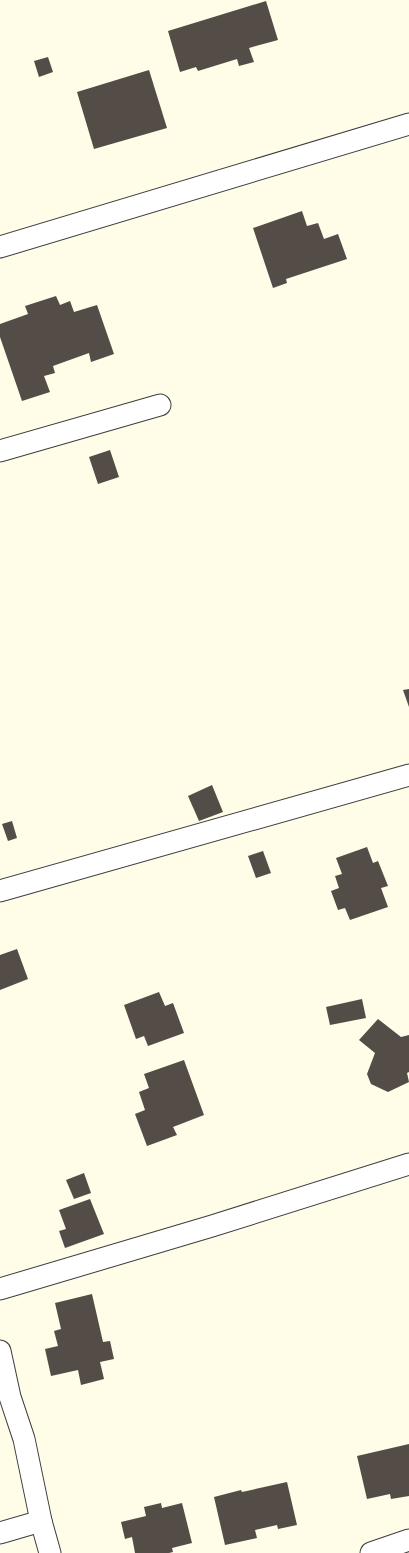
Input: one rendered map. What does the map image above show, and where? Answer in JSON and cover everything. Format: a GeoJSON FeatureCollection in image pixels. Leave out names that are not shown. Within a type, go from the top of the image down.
{"type":"FeatureCollection","features":[{"type":"Feature","properties":{"kind":"street"},"geometry":{"type":"LineString","coordinates":[[0,247],[409,124]]}},
{"type":"Feature","properties":{"kind":"street"},"geometry":{"type":"LineString","coordinates":[[0,451],[160,405]]}},
{"type":"Feature","properties":{"kind":"street"},"geometry":{"type":"LineString","coordinates":[[0,891],[409,775]]}},
{"type":"Feature","properties":{"kind":"street"},"geometry":{"type":"LineString","coordinates":[[0,1289],[219,1224],[409,1164]]}},
{"type":"Feature","properties":{"kind":"street"},"geometry":{"type":"LineString","coordinates":[[0,1351],[10,1397],[24,1439],[41,1521],[50,1553]]}},
{"type":"Feature","properties":{"kind":"street"},"geometry":{"type":"LineString","coordinates":[[0,1533],[41,1521]]}},
{"type":"Feature","properties":{"kind":"street"},"geometry":{"type":"LineString","coordinates":[[371,1553],[409,1540]]}},
{"type":"Feature","properties":{"kind":"building"},"geometry":{"type":"Polygon","coordinates":[[[266,1],[278,40],[249,48],[254,62],[239,66],[237,59],[198,71],[196,67],[180,72],[168,31],[266,1]]]}},
{"type":"Feature","properties":{"kind":"building"},"geometry":{"type":"Polygon","coordinates":[[[48,57],[53,72],[39,77],[34,61],[48,57]]]}},
{"type":"Feature","properties":{"kind":"building"},"geometry":{"type":"Polygon","coordinates":[[[149,70],[167,128],[94,149],[77,92],[149,70]]]}},
{"type":"Feature","properties":{"kind":"building"},"geometry":{"type":"Polygon","coordinates":[[[302,211],[307,226],[318,223],[324,239],[338,234],[347,259],[286,279],[287,283],[273,288],[253,228],[302,211]]]}},
{"type":"Feature","properties":{"kind":"building"},"geometry":{"type":"Polygon","coordinates":[[[56,296],[60,305],[70,301],[74,312],[97,305],[114,354],[91,362],[89,353],[53,366],[55,373],[44,376],[50,392],[22,401],[0,337],[0,324],[28,314],[25,306],[56,296]]]}},
{"type":"Feature","properties":{"kind":"building"},"geometry":{"type":"Polygon","coordinates":[[[110,450],[119,477],[98,484],[89,457],[110,450]]]}},
{"type":"Feature","properties":{"kind":"building"},"geometry":{"type":"Polygon","coordinates":[[[409,689],[409,707],[403,690],[409,689]]]}},
{"type":"Feature","properties":{"kind":"building"},"geometry":{"type":"Polygon","coordinates":[[[212,785],[223,812],[199,821],[188,796],[212,785]]]}},
{"type":"Feature","properties":{"kind":"building"},"geometry":{"type":"Polygon","coordinates":[[[12,821],[17,838],[8,841],[2,824],[12,821]]]}},
{"type":"Feature","properties":{"kind":"building"},"geometry":{"type":"Polygon","coordinates":[[[367,847],[373,863],[378,861],[388,886],[381,888],[388,907],[350,920],[345,908],[338,910],[331,891],[339,888],[335,876],[342,874],[336,858],[367,847]]]}},
{"type":"Feature","properties":{"kind":"building"},"geometry":{"type":"Polygon","coordinates":[[[263,851],[271,873],[256,878],[248,856],[263,851]]]}},
{"type":"Feature","properties":{"kind":"building"},"geometry":{"type":"Polygon","coordinates":[[[17,949],[28,979],[0,990],[0,955],[17,949]]]}},
{"type":"Feature","properties":{"kind":"building"},"geometry":{"type":"Polygon","coordinates":[[[159,992],[165,1006],[173,1003],[184,1033],[148,1046],[144,1036],[136,1039],[124,1005],[159,992]]]}},
{"type":"Feature","properties":{"kind":"building"},"geometry":{"type":"Polygon","coordinates":[[[362,999],[366,1018],[330,1025],[326,1007],[362,999]]]}},
{"type":"Feature","properties":{"kind":"building"},"geometry":{"type":"Polygon","coordinates":[[[378,1019],[401,1037],[409,1035],[409,1072],[407,1073],[409,1082],[388,1092],[371,1084],[367,1074],[375,1053],[359,1040],[378,1019]]]}},
{"type":"Feature","properties":{"kind":"building"},"geometry":{"type":"Polygon","coordinates":[[[184,1060],[204,1115],[173,1127],[177,1135],[147,1146],[135,1114],[145,1110],[139,1092],[149,1088],[144,1074],[184,1060]]]}},
{"type":"Feature","properties":{"kind":"building"},"geometry":{"type":"Polygon","coordinates":[[[84,1173],[91,1193],[74,1199],[66,1180],[84,1173]]]}},
{"type":"Feature","properties":{"kind":"building"},"geometry":{"type":"Polygon","coordinates":[[[90,1199],[104,1234],[65,1248],[59,1231],[66,1229],[59,1210],[90,1199]]]}},
{"type":"Feature","properties":{"kind":"building"},"geometry":{"type":"Polygon","coordinates":[[[92,1294],[103,1342],[110,1341],[114,1359],[100,1362],[104,1379],[81,1385],[78,1370],[51,1376],[45,1349],[58,1346],[54,1331],[61,1329],[55,1303],[92,1294]]]}},
{"type":"Feature","properties":{"kind":"building"},"geometry":{"type":"Polygon","coordinates":[[[409,1444],[409,1496],[391,1499],[390,1494],[367,1499],[357,1456],[409,1444]]]}},
{"type":"Feature","properties":{"kind":"building"},"geometry":{"type":"Polygon","coordinates":[[[287,1482],[297,1525],[278,1529],[277,1525],[255,1530],[257,1538],[225,1545],[214,1497],[241,1490],[242,1492],[287,1482]]]}},
{"type":"Feature","properties":{"kind":"building"},"geometry":{"type":"Polygon","coordinates":[[[161,1503],[162,1508],[182,1503],[192,1543],[172,1548],[173,1552],[169,1553],[135,1553],[132,1537],[125,1539],[121,1522],[146,1516],[144,1507],[161,1503]]]}}]}
